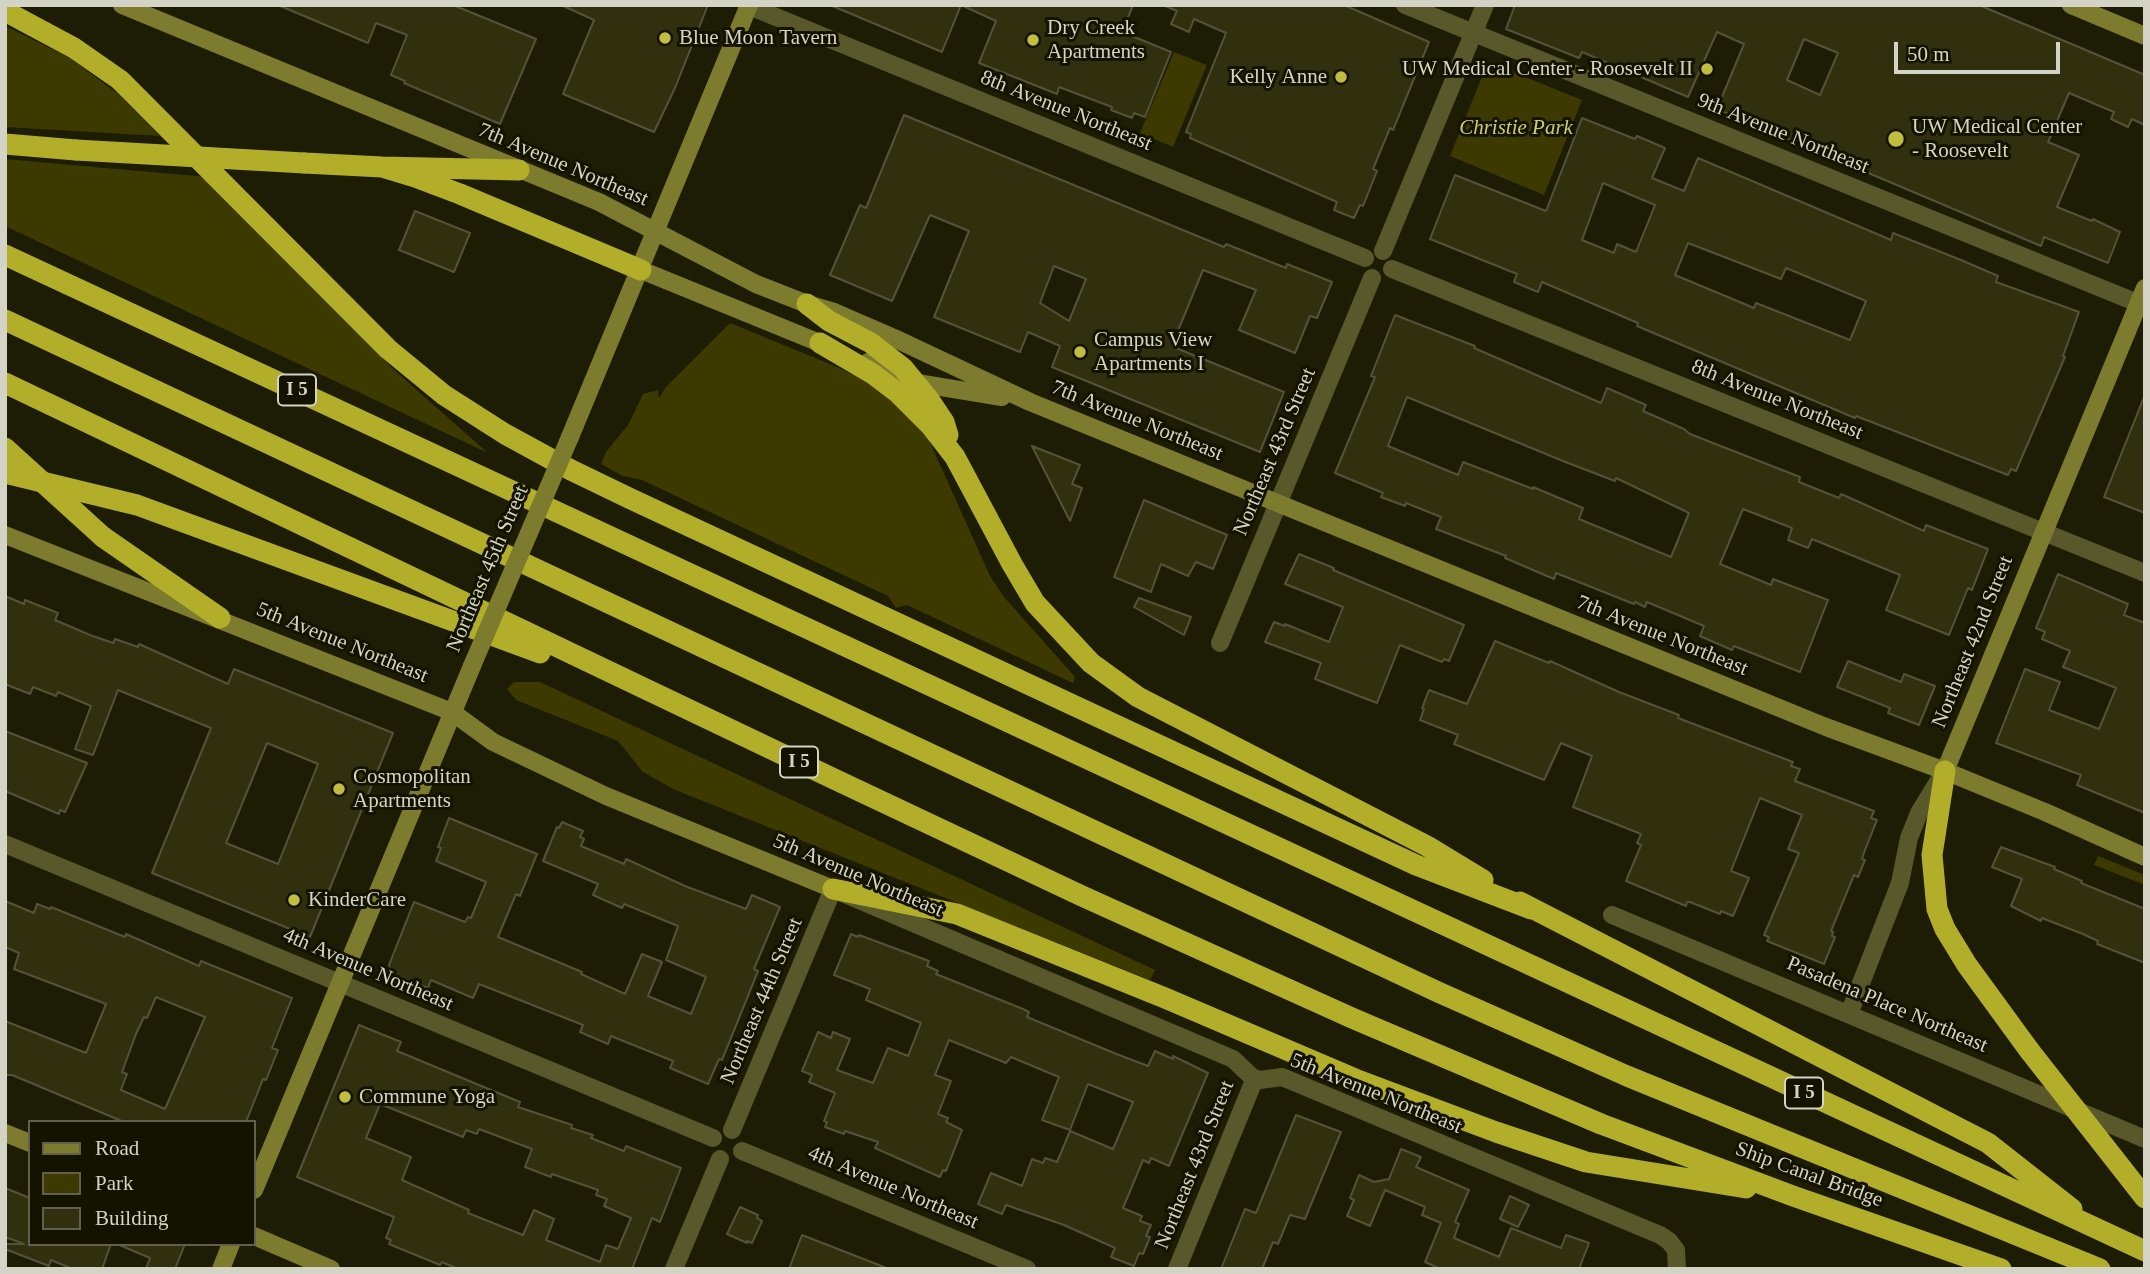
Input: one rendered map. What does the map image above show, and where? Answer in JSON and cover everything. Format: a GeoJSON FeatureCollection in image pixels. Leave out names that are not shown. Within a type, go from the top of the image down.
{"type":"FeatureCollection","features":[{"type":"Feature","properties":{"kind":"highway"},"geometry":{"type":"LineString","coordinates":[[5,11],[74,48],[120,80],[388,349],[444,395],[505,434],[631,499],[1416,865],[1531,909]]}},
{"type":"Feature","properties":{"kind":"highway"},"geometry":{"type":"LineString","coordinates":[[5,144],[382,167],[519,170]]}},
{"type":"Feature","properties":{"kind":"highway"},"geometry":{"type":"LineString","coordinates":[[382,167],[460,194],[640,270]]}},
{"type":"Feature","properties":{"kind":"highway","name":"I 5"},"geometry":{"type":"LineString","coordinates":[[5,255],[2145,1251]]}},
{"type":"Feature","properties":{"kind":"highway"},"geometry":{"type":"LineString","coordinates":[[807,304],[829,321],[888,355],[917,383],[944,422],[955,457]]}},
{"type":"Feature","properties":{"kind":"highway"},"geometry":{"type":"LineString","coordinates":[[5,320],[1437,992],[1627,1076],[2093,1266]]}},
{"type":"Feature","properties":{"kind":"highway"},"geometry":{"type":"LineString","coordinates":[[820,343],[873,374],[898,393],[931,426],[955,457],[1035,603],[1069,641],[1113,681],[1138,697],[1427,846],[1531,909],[1988,1143],[2101,1232]]}},
{"type":"Feature","properties":{"kind":"highway","name":"I 5"},"geometry":{"type":"LineString","coordinates":[[5,383],[670,701]]}},
{"type":"Feature","properties":{"kind":"highway"},"geometry":{"type":"LineString","coordinates":[[5,448],[103,537],[220,618]]}},
{"type":"Feature","properties":{"kind":"highway"},"geometry":{"type":"LineString","coordinates":[[5,473],[137,505],[670,701]]}},
{"type":"Feature","properties":{"kind":"highway","name":"Ship Canal Bridge"},"geometry":{"type":"LineString","coordinates":[[670,701],[1082,896],[1352,1018],[1601,1124],[1793,1196],[2001,1269]]}},
{"type":"Feature","properties":{"kind":"highway"},"geometry":{"type":"LineString","coordinates":[[1945,771],[1932,855],[1937,909],[1945,929],[1967,965],[2029,1050],[2145,1198]]}},
{"type":"Feature","properties":{"kind":"highway"},"geometry":{"type":"LineString","coordinates":[[833,889],[957,915],[1165,998],[1355,1079],[1496,1132],[1586,1162],[1793,1196]]}},
{"type":"Feature","properties":{"kind":"main road","name":"7th Avenue Northeast"},"geometry":{"type":"LineString","coordinates":[[122,5],[599,202],[733,273],[807,304],[834,312],[1030,402],[1814,722],[1945,771],[2145,857]]}},
{"type":"Feature","properties":{"kind":"main road"},"geometry":{"type":"LineString","coordinates":[[2071,5],[2145,36]]}},
{"type":"Feature","properties":{"kind":"main road","name":"Northeast 45th Street"},"geometry":{"type":"LineString","coordinates":[[256,1185],[338,982],[657,232],[749,6]]}},
{"type":"Feature","properties":{"kind":"main road"},"geometry":{"type":"LineString","coordinates":[[640,270],[860,357],[893,375],[917,383],[1030,402]]}},
{"type":"Feature","properties":{"kind":"main road","name":"Northeast 42nd Street"},"geometry":{"type":"LineString","coordinates":[[1945,771],[2042,532],[2143,299]]}},
{"type":"Feature","properties":{"kind":"main road","name":"5th Avenue Northeast"},"geometry":{"type":"LineString","coordinates":[[5,535],[452,712],[493,742],[584,786],[833,889]]}},
{"type":"Feature","properties":{"kind":"main road"},"geometry":{"type":"LineString","coordinates":[[5,1133],[28,1142]]}},
{"type":"Feature","properties":{"kind":"main road"},"geometry":{"type":"LineString","coordinates":[[256,1237],[331,1269]]}},
{"type":"Feature","properties":{"kind":"main road"},"geometry":{"type":"LineString","coordinates":[[221,1269],[230,1246]]}},
{"type":"Feature","properties":{"kind":"street","name":"9th Avenue Northeast"},"geometry":{"type":"LineString","coordinates":[[1405,5],[2143,299]]}},
{"type":"Feature","properties":{"kind":"street"},"geometry":{"type":"LineString","coordinates":[[1383,251],[1485,5]]}},
{"type":"Feature","properties":{"kind":"street","name":"8th Avenue Northeast"},"geometry":{"type":"LineString","coordinates":[[749,6],[1365,258]]}},
{"type":"Feature","properties":{"kind":"street"},"geometry":{"type":"LineString","coordinates":[[1375,250],[1383,251],[1391,259],[1392,268],[1383,278],[1372,278],[1364,270],[1365,258],[1375,250]]}},
{"type":"Feature","properties":{"kind":"street","name":"8th Avenue Northeast"},"geometry":{"type":"LineString","coordinates":[[1392,268],[2145,573]]}},
{"type":"Feature","properties":{"kind":"street","name":"Northeast 43rd Street"},"geometry":{"type":"LineString","coordinates":[[1220,643],[1372,278]]}},
{"type":"Feature","properties":{"kind":"street","name":"Northeast 42nd Street"},"geometry":{"type":"LineString","coordinates":[[1849,1014],[1900,883],[1909,838],[1919,813],[1945,771]]}},
{"type":"Feature","properties":{"kind":"street","name":"4th Avenue Northeast"},"geometry":{"type":"LineString","coordinates":[[5,844],[713,1138]]}},
{"type":"Feature","properties":{"kind":"street","name":"5th Avenue Northeast"},"geometry":{"type":"LineString","coordinates":[[833,889],[1233,1059],[1255,1079],[1282,1077],[1660,1235],[1676,1250],[1677,1266]]}},
{"type":"Feature","properties":{"kind":"street","name":"Northeast 44th Street"},"geometry":{"type":"LineString","coordinates":[[732,1130],[833,889]]}},
{"type":"Feature","properties":{"kind":"street","name":"Pasadena Place Northeast"},"geometry":{"type":"LineString","coordinates":[[1612,915],[2145,1139]]}},
{"type":"Feature","properties":{"kind":"street","name":"Northeast 43rd Street"},"geometry":{"type":"LineString","coordinates":[[1177,1269],[1255,1079]]}},
{"type":"Feature","properties":{"kind":"street"},"geometry":{"type":"LineString","coordinates":[[723,1130],[732,1130],[741,1138],[742,1151],[734,1160],[720,1159],[713,1152],[713,1138],[723,1130]]}},
{"type":"Feature","properties":{"kind":"street","name":"4th Avenue Northeast"},"geometry":{"type":"LineString","coordinates":[[742,1151],[1027,1269]]}},
{"type":"Feature","properties":{"kind":"street"},"geometry":{"type":"LineString","coordinates":[[674,1269],[720,1159]]}},
{"type":"Feature","properties":{"kind":"green space"},"geometry":{"type":"Polygon","coordinates":[[[5,26],[70,58],[118,94],[160,136],[5,127],[5,26]]]}},
{"type":"Feature","properties":{"kind":"green space"},"geometry":{"type":"Polygon","coordinates":[[[1174,52],[1207,65],[1173,147],[1140,133],[1174,52]]]}},
{"type":"Feature","properties":{"kind":"green space","name":"Christie Park"},"geometry":{"type":"Polygon","coordinates":[[[1488,62],[1582,100],[1544,195],[1450,156],[1488,62]]]}},
{"type":"Feature","properties":{"kind":"green space"},"geometry":{"type":"Polygon","coordinates":[[[5,159],[207,177],[393,369],[488,453],[5,226],[5,159]]]}},
{"type":"Feature","properties":{"kind":"green space"},"geometry":{"type":"Polygon","coordinates":[[[730,323],[864,380],[884,394],[928,438],[990,576],[1004,597],[1075,677],[1073,683],[907,605],[896,608],[888,596],[642,480],[623,476],[601,464],[606,452],[628,425],[643,394],[658,390],[659,398],[666,387],[730,323]]]}},
{"type":"Feature","properties":{"kind":"green space"},"geometry":{"type":"Polygon","coordinates":[[[514,682],[540,682],[1155,970],[1150,980],[673,789],[643,772],[618,741],[516,700],[507,689],[514,682]]]}},
{"type":"Feature","properties":{"kind":"green space"},"geometry":{"type":"Polygon","coordinates":[[[2098,856],[2145,875],[2145,885],[2094,865],[2098,856]]]}},
{"type":"Feature","properties":{"kind":"building"},"geometry":{"type":"Polygon","coordinates":[[[278,5],[453,5],[536,39],[500,124],[391,75],[407,35],[376,23],[368,43],[278,5]]]}},
{"type":"Feature","properties":{"kind":"building"},"geometry":{"type":"Polygon","coordinates":[[[561,5],[708,5],[675,88],[654,132],[563,94],[594,20],[561,5]]]}},
{"type":"Feature","properties":{"kind":"building"},"geometry":{"type":"Polygon","coordinates":[[[830,5],[961,5],[942,52],[830,5]]]}},
{"type":"Feature","properties":{"kind":"building"},"geometry":{"type":"Polygon","coordinates":[[[961,5],[1133,5],[1122,32],[1171,52],[1145,117],[1134,113],[1132,118],[1111,110],[1112,107],[1059,87],[1057,94],[979,63],[996,21],[961,5]]]}},
{"type":"Feature","properties":{"kind":"building"},"geometry":{"type":"Polygon","coordinates":[[[1163,5],[1344,5],[1429,42],[1393,130],[1390,128],[1373,169],[1377,171],[1363,206],[1360,205],[1354,218],[1334,210],[1337,202],[1190,138],[1191,134],[1186,132],[1226,33],[1194,19],[1189,32],[1171,24],[1177,11],[1163,5]]]}},
{"type":"Feature","properties":{"kind":"building","name":"UW Medical Center - Roosevelt"},"geometry":{"type":"Polygon","coordinates":[[[1515,5],[1979,5],[2145,75],[2145,125],[2132,119],[2128,127],[2111,119],[2114,112],[2069,93],[2048,142],[2079,155],[2057,207],[2092,221],[2093,219],[2120,232],[2108,263],[2044,237],[2041,246],[1717,109],[1744,44],[1717,32],[1688,97],[1582,52],[1579,58],[1506,29],[1515,5]],[[1804,39],[1787,80],[1820,95],[1838,53],[1804,39]]]}},
{"type":"Feature","properties":{"kind":"building"},"geometry":{"type":"Polygon","coordinates":[[[904,115],[1224,247],[1226,244],[1286,268],[1287,264],[1332,282],[1317,318],[1310,316],[1295,353],[1239,330],[1256,290],[1203,270],[1175,338],[1179,339],[1176,348],[1284,392],[1260,452],[1052,367],[1060,346],[1028,332],[1020,352],[934,317],[969,231],[930,215],[892,301],[830,275],[860,205],[866,208],[904,115]],[[1054,266],[1040,303],[1069,321],[1086,279],[1054,266]]]}},
{"type":"Feature","properties":{"kind":"building"},"geometry":{"type":"Polygon","coordinates":[[[1582,118],[1665,148],[1652,178],[1684,191],[1698,158],[1891,240],[1893,233],[1961,260],[1998,276],[1996,282],[2079,312],[2063,356],[2065,357],[2016,471],[2011,469],[2008,475],[1856,416],[1855,418],[1637,326],[1638,323],[1542,282],[1538,292],[1514,282],[1517,274],[1430,239],[1455,175],[1546,211],[1582,118]],[[1603,183],[1582,240],[1614,253],[1617,244],[1636,252],[1655,205],[1603,183]],[[1688,243],[1675,275],[1754,308],[1756,303],[1850,340],[1866,301],[1786,268],[1781,279],[1688,243]]]}},
{"type":"Feature","properties":{"kind":"building"},"geometry":{"type":"Polygon","coordinates":[[[415,211],[470,233],[454,272],[399,250],[415,211]]]}},
{"type":"Feature","properties":{"kind":"building"},"geometry":{"type":"Polygon","coordinates":[[[1395,315],[1475,346],[1474,348],[1601,403],[1607,388],[1646,405],[1643,411],[1690,434],[1800,477],[1799,482],[1839,498],[1841,494],[1924,531],[1926,525],[1988,549],[1972,590],[1968,588],[1949,635],[1886,610],[1900,575],[1812,539],[1808,548],[1788,540],[1792,528],[1743,509],[1720,564],[1771,585],[1773,579],[1828,600],[1800,672],[1734,646],[1732,650],[1700,636],[1704,626],[1647,602],[1645,607],[1635,602],[1634,604],[1556,573],[1554,579],[1505,558],[1506,556],[1436,529],[1441,517],[1406,503],[1405,506],[1381,497],[1383,493],[1335,473],[1375,377],[1371,376],[1395,315]],[[1407,397],[1388,446],[1458,475],[1463,462],[1533,487],[1583,508],[1579,519],[1671,557],[1689,513],[1616,478],[1615,481],[1407,397]]]}},
{"type":"Feature","properties":{"kind":"building"},"geometry":{"type":"Polygon","coordinates":[[[2145,397],[2145,513],[2104,497],[2145,397]]]}},
{"type":"Feature","properties":{"kind":"building"},"geometry":{"type":"Polygon","coordinates":[[[1032,446],[1080,465],[1072,484],[1082,488],[1070,521],[1032,446]]]}},
{"type":"Feature","properties":{"kind":"building"},"geometry":{"type":"Polygon","coordinates":[[[1144,500],[1227,535],[1213,569],[1196,562],[1188,576],[1161,564],[1151,592],[1114,577],[1144,500]]]}},
{"type":"Feature","properties":{"kind":"building"},"geometry":{"type":"Polygon","coordinates":[[[1299,554],[1464,625],[1449,661],[1444,659],[1442,662],[1400,645],[1377,703],[1315,679],[1321,663],[1265,642],[1274,622],[1329,642],[1343,607],[1285,584],[1299,554]]]}},
{"type":"Feature","properties":{"kind":"building"},"geometry":{"type":"Polygon","coordinates":[[[2058,574],[2128,604],[2124,615],[2145,623],[2145,813],[2077,785],[2081,775],[1996,743],[2025,669],[2060,682],[2049,710],[2099,729],[2116,688],[2063,667],[2070,651],[2042,639],[2045,632],[2036,628],[2058,574]]]}},
{"type":"Feature","properties":{"kind":"building","name":"Cosmopolitan Apartments"},"geometry":{"type":"Polygon","coordinates":[[[5,596],[24,604],[25,600],[58,613],[55,620],[90,635],[113,643],[115,639],[138,647],[139,644],[228,684],[234,669],[393,733],[310,937],[152,873],[211,728],[118,690],[93,755],[75,749],[91,706],[58,692],[56,696],[33,687],[30,694],[5,684],[5,596]],[[267,743],[226,843],[278,864],[318,764],[267,743]]]}},
{"type":"Feature","properties":{"kind":"building"},"geometry":{"type":"Polygon","coordinates":[[[1139,598],[1191,617],[1184,635],[1134,607],[1139,598]]]}},
{"type":"Feature","properties":{"kind":"building"},"geometry":{"type":"Polygon","coordinates":[[[1495,641],[1679,715],[1678,718],[1793,762],[1791,766],[1800,769],[1795,781],[1874,811],[1871,818],[1877,820],[1862,859],[1865,860],[1858,877],[1854,875],[1831,931],[1835,937],[1824,964],[1767,941],[1769,937],[1764,935],[1799,853],[1788,849],[1802,815],[1760,798],[1731,871],[1749,878],[1733,916],[1721,911],[1720,914],[1690,902],[1687,902],[1686,906],[1626,881],[1641,845],[1637,843],[1641,834],[1573,807],[1592,756],[1561,743],[1544,780],[1454,744],[1458,735],[1420,720],[1429,690],[1467,704],[1495,641]]]}},
{"type":"Feature","properties":{"kind":"building"},"geometry":{"type":"Polygon","coordinates":[[[1848,661],[1901,682],[1904,674],[1935,686],[1919,725],[1888,713],[1890,708],[1837,687],[1848,661]]]}},
{"type":"Feature","properties":{"kind":"building"},"geometry":{"type":"Polygon","coordinates":[[[5,731],[87,763],[65,812],[60,810],[59,814],[5,791],[5,731]]]}},
{"type":"Feature","properties":{"kind":"building"},"geometry":{"type":"Polygon","coordinates":[[[449,818],[537,854],[520,896],[516,894],[498,937],[582,972],[581,974],[625,994],[642,954],[662,962],[648,996],[691,1014],[706,977],[666,960],[678,926],[624,904],[622,908],[593,895],[598,884],[543,861],[557,827],[559,828],[562,822],[583,831],[580,837],[584,839],[581,846],[624,864],[626,859],[685,886],[746,909],[752,895],[780,907],[754,969],[758,971],[722,1060],[719,1059],[708,1084],[670,1068],[673,1061],[611,1036],[608,1044],[580,1032],[583,1025],[479,984],[473,998],[431,980],[428,988],[392,974],[389,965],[414,902],[465,922],[468,917],[471,918],[486,882],[436,861],[441,848],[438,847],[449,818]]]}},
{"type":"Feature","properties":{"kind":"building"},"geometry":{"type":"Polygon","coordinates":[[[2001,847],[2055,867],[2054,869],[2082,881],[2081,883],[2145,909],[2145,963],[2097,944],[2098,941],[2083,934],[2042,918],[2041,921],[2011,906],[2022,879],[1992,867],[2001,847]]]}},
{"type":"Feature","properties":{"kind":"building"},"geometry":{"type":"Polygon","coordinates":[[[5,901],[34,913],[37,904],[50,909],[51,907],[125,937],[126,934],[199,966],[201,961],[292,998],[272,1048],[278,1050],[247,1120],[119,1120],[12,1075],[5,1075],[5,1021],[86,1053],[106,1004],[14,969],[19,953],[5,947],[5,901]],[[156,997],[136,1034],[122,1072],[127,1074],[121,1090],[165,1109],[205,1017],[156,997]]]}},
{"type":"Feature","properties":{"kind":"building"},"geometry":{"type":"Polygon","coordinates":[[[851,934],[929,961],[927,966],[938,971],[936,974],[1023,1009],[1029,1012],[1027,1017],[1114,1053],[1148,1066],[1155,1051],[1173,1059],[1173,1056],[1208,1073],[1169,1166],[1151,1158],[1149,1163],[1143,1160],[1123,1208],[1142,1216],[1140,1221],[1151,1225],[1146,1236],[1150,1237],[1143,1254],[1139,1253],[1134,1266],[1111,1257],[1115,1248],[1064,1225],[1006,1205],[1002,1214],[978,1204],[991,1173],[1022,1186],[1032,1159],[1043,1163],[1045,1158],[1057,1162],[1070,1131],[1113,1149],[1133,1102],[1088,1084],[1070,1130],[1042,1120],[1059,1077],[1011,1057],[1006,1063],[949,1040],[935,1075],[951,1081],[938,1114],[948,1118],[946,1122],[962,1130],[946,1171],[943,1170],[940,1177],[875,1148],[878,1142],[825,1127],[827,1122],[824,1121],[835,1093],[809,1082],[812,1075],[802,1071],[818,1032],[831,1038],[833,1032],[850,1039],[837,1070],[873,1083],[888,1048],[908,1056],[921,1023],[866,1000],[870,989],[834,975],[851,934]]]}},
{"type":"Feature","properties":{"kind":"building"},"geometry":{"type":"Polygon","coordinates":[[[359,1025],[401,1042],[397,1051],[520,1102],[518,1107],[572,1125],[571,1128],[593,1135],[591,1138],[624,1151],[626,1146],[681,1168],[660,1222],[652,1218],[632,1269],[458,1269],[442,1262],[440,1265],[389,1244],[391,1240],[386,1238],[394,1217],[297,1177],[359,1025]],[[380,1104],[366,1138],[411,1157],[402,1180],[469,1210],[468,1213],[523,1235],[534,1210],[554,1219],[546,1240],[600,1262],[606,1245],[618,1249],[631,1218],[604,1206],[607,1199],[596,1195],[598,1190],[525,1167],[532,1149],[479,1129],[477,1134],[466,1130],[463,1137],[380,1104]]]}},
{"type":"Feature","properties":{"kind":"building"},"geometry":{"type":"Polygon","coordinates":[[[1296,1115],[1341,1132],[1305,1219],[1290,1215],[1278,1244],[1273,1242],[1262,1269],[1221,1269],[1245,1209],[1256,1213],[1296,1115]]]}},
{"type":"Feature","properties":{"kind":"building"},"geometry":{"type":"Polygon","coordinates":[[[1401,1149],[1421,1157],[1416,1167],[1469,1190],[1455,1222],[1459,1224],[1454,1238],[1499,1257],[1511,1228],[1561,1248],[1566,1235],[1589,1243],[1579,1269],[1441,1269],[1425,1262],[1441,1223],[1422,1215],[1425,1207],[1385,1190],[1370,1226],[1347,1216],[1354,1200],[1350,1198],[1359,1175],[1374,1182],[1389,1179],[1401,1149]]]}},
{"type":"Feature","properties":{"kind":"building"},"geometry":{"type":"Polygon","coordinates":[[[5,1188],[28,1197],[28,1246],[110,1246],[102,1269],[73,1269],[51,1260],[49,1266],[5,1249],[5,1244],[24,1244],[5,1237],[5,1188]]]}},
{"type":"Feature","properties":{"kind":"building"},"geometry":{"type":"Polygon","coordinates":[[[1510,1196],[1529,1205],[1518,1227],[1500,1219],[1510,1196]]]}},
{"type":"Feature","properties":{"kind":"building"},"geometry":{"type":"Polygon","coordinates":[[[740,1207],[758,1215],[757,1218],[762,1221],[752,1243],[727,1234],[740,1207]]]}},
{"type":"Feature","properties":{"kind":"building"},"geometry":{"type":"Polygon","coordinates":[[[802,1235],[884,1267],[884,1269],[789,1269],[802,1235]]]}},
{"type":"Feature","properties":{"kind":"building"},"geometry":{"type":"Polygon","coordinates":[[[122,1246],[184,1246],[175,1269],[146,1269],[150,1258],[122,1246]]]}},
{"type":"Feature","properties":{"kind":"place","name":"Blue Moon Tavern"},"geometry":{"type":"Point","coordinates":[665,38]}},
{"type":"Feature","properties":{"kind":"place","name":"Dry Creek Apartments"},"geometry":{"type":"Point","coordinates":[1033,40]}},
{"type":"Feature","properties":{"kind":"place","name":"UW Medical Center - Roosevelt II"},"geometry":{"type":"Point","coordinates":[1707,69]}},
{"type":"Feature","properties":{"kind":"place","name":"Kelly Anne"},"geometry":{"type":"Point","coordinates":[1341,77]}},
{"type":"Feature","properties":{"kind":"place","name":"UW Medical Center - Roosevelt"},"geometry":{"type":"Point","coordinates":[1896,139]}},
{"type":"Feature","properties":{"kind":"place","name":"Campus View Apartments I"},"geometry":{"type":"Point","coordinates":[1080,352]}},
{"type":"Feature","properties":{"kind":"place","name":"Cosmopolitan Apartments"},"geometry":{"type":"Point","coordinates":[339,789]}},
{"type":"Feature","properties":{"kind":"place","name":"KinderCare"},"geometry":{"type":"Point","coordinates":[294,900]}},
{"type":"Feature","properties":{"kind":"place","name":"Commune Yoga"},"geometry":{"type":"Point","coordinates":[345,1097]}}]}
